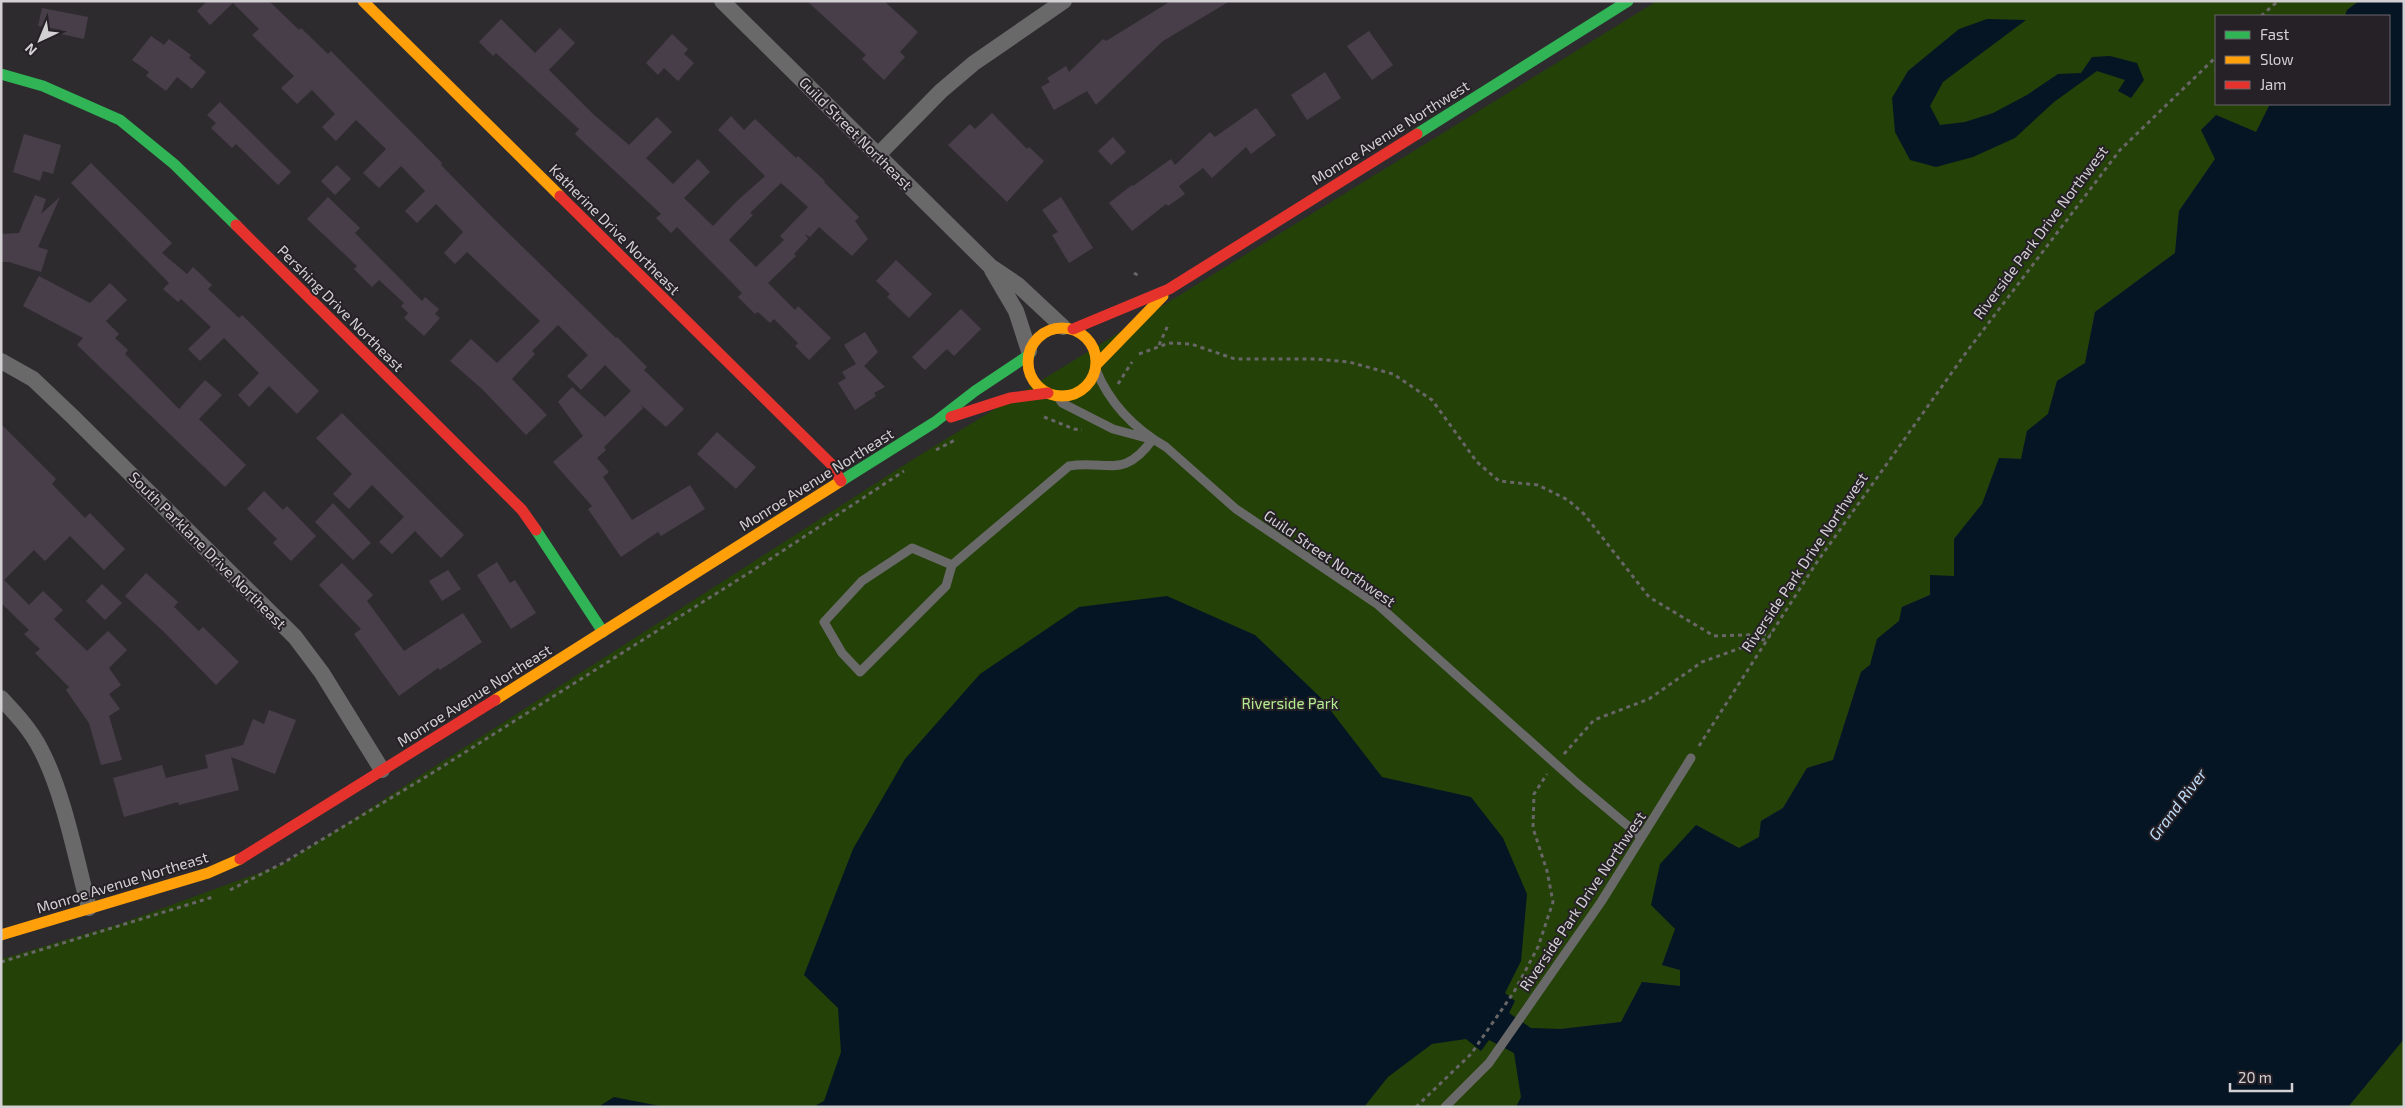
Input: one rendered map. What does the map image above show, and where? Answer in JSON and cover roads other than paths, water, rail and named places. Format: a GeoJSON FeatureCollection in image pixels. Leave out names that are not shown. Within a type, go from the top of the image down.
{"type":"FeatureCollection","features":[{"type":"Feature","properties":{"kind":"main road","name":"Katherine Drive Northeast"},"geometry":{"type":"LineString","coordinates":[[363,1],[831,464],[842,481]]}},
{"type":"Feature","properties":{"kind":"main road","name":"Monroe Avenue Northwest"},"geometry":{"type":"LineString","coordinates":[[1068,328],[1169,289],[1628,1]]}},
{"type":"Feature","properties":{"kind":"main road","name":"Pershing Drive Northeast"},"geometry":{"type":"LineString","coordinates":[[1,74],[44,86],[120,120],[174,164],[522,510],[543,538],[603,632]]}},
{"type":"Feature","properties":{"kind":"main road","name":"Monroe Avenue Northwest"},"geometry":{"type":"LineString","coordinates":[[1096,367],[1169,289]]}},
{"type":"Feature","properties":{"kind":"main road"},"geometry":{"type":"LineString","coordinates":[[1068,328],[1083,334],[1090,342],[1095,352],[1096,367],[1086,387],[1067,396],[1052,394],[1033,380],[1029,371],[1029,353],[1034,342],[1042,334],[1068,328]]}},
{"type":"Feature","properties":{"kind":"main road","name":"Monroe Avenue Northeast"},"geometry":{"type":"LineString","coordinates":[[1,935],[208,873],[238,860],[286,832],[935,422],[1029,353]]}},
{"type":"Feature","properties":{"kind":"main road","name":"Monroe Avenue Northeast"},"geometry":{"type":"LineString","coordinates":[[935,422],[1010,398],[1052,394]]}},
{"type":"Feature","properties":{"kind":"street","name":"Guild Street Northeast"},"geometry":{"type":"LineString","coordinates":[[722,1],[990,266],[1018,285],[1068,328]]}},
{"type":"Feature","properties":{"kind":"street"},"geometry":{"type":"LineString","coordinates":[[878,154],[941,91],[974,63],[1062,2]]}},
{"type":"Feature","properties":{"kind":"street","name":"Guild Street Northeast"},"geometry":{"type":"LineString","coordinates":[[990,266],[1016,311],[1029,353]]}},
{"type":"Feature","properties":{"kind":"street","name":"South Parklane Drive Northeast"},"geometry":{"type":"LineString","coordinates":[[1,361],[33,379],[295,638],[322,673],[382,770]]}},
{"type":"Feature","properties":{"kind":"street"},"geometry":{"type":"LineString","coordinates":[[1,698],[27,728],[41,749],[51,773],[89,908]]}},
{"type":"Feature","properties":{"kind":"lane","name":"Guild Street Northwest"},"geometry":{"type":"LineString","coordinates":[[1096,367],[1109,398],[1125,416],[1152,439],[1166,447],[1236,509],[1377,604],[1578,784],[1642,837]]}},
{"type":"Feature","properties":{"kind":"lane","name":"Guild Street Northwest"},"geometry":{"type":"LineString","coordinates":[[1052,394],[1062,403],[1112,429],[1152,439]]}},
{"type":"Feature","properties":{"kind":"lane"},"geometry":{"type":"LineString","coordinates":[[952,566],[912,548],[862,581],[824,622],[842,653],[860,672],[946,586],[952,566],[1069,466],[1116,467],[1125,465],[1144,450],[1152,439]]}},
{"type":"Feature","properties":{"kind":"lane","name":"Riverside Park Drive Northwest"},"geometry":{"type":"LineString","coordinates":[[1445,1107],[1488,1063],[1530,1004],[1601,902],[1691,758]]}},
{"type":"Feature","properties":{"kind":"water","name":"Grand River"},"geometry":{"type":"Polygon","coordinates":[[[2359,1],[2404,1],[2404,1039],[2348,1107],[1516,1107],[1521,1097],[1514,1053],[1489,1040],[1481,1051],[1466,1039],[1432,1044],[1388,1077],[1364,1107],[813,1107],[824,1101],[841,1052],[838,1008],[804,975],[853,849],[905,759],[980,674],[1079,607],[1167,596],[1255,635],[1321,698],[1382,777],[1471,797],[1503,838],[1527,894],[1521,961],[1505,993],[1515,1001],[1509,1013],[1531,1028],[1561,1029],[1621,1022],[1642,982],[1680,986],[1680,970],[1662,965],[1675,929],[1651,905],[1660,864],[1696,825],[1739,848],[1759,837],[1761,821],[1783,808],[1807,768],[1833,760],[1861,672],[1870,665],[1877,639],[1899,621],[1902,607],[1930,595],[1930,575],[1954,576],[1954,539],[1982,504],[1999,458],[2021,459],[2027,431],[2048,414],[2057,381],[2085,363],[2095,312],[2175,253],[2179,211],[2215,159],[2201,130],[2216,115],[2256,132],[2270,105],[2390,105],[2390,15],[2345,15],[2347,10],[2359,1]]]}},
{"type":"Feature","properties":{"kind":"water"},"geometry":{"type":"Polygon","coordinates":[[[1987,19],[2026,20],[1943,82],[1930,106],[1940,125],[1965,122],[1993,113],[2027,95],[2058,74],[2081,73],[2092,57],[2110,56],[2137,63],[2144,80],[2131,98],[2118,91],[2125,80],[2097,71],[2054,102],[2015,138],[1973,157],[1936,167],[1910,160],[1895,132],[1892,98],[1908,71],[1959,29],[1987,19]]]}},
{"type":"Feature","properties":{"kind":"water"},"geometry":{"type":"Polygon","coordinates":[[[614,1097],[665,1107],[598,1107],[614,1097]]]}},
{"type":"Feature","properties":{"kind":"park label","name":"Riverside Park"},"geometry":{"type":"Point","coordinates":[1290,703]}}]}
